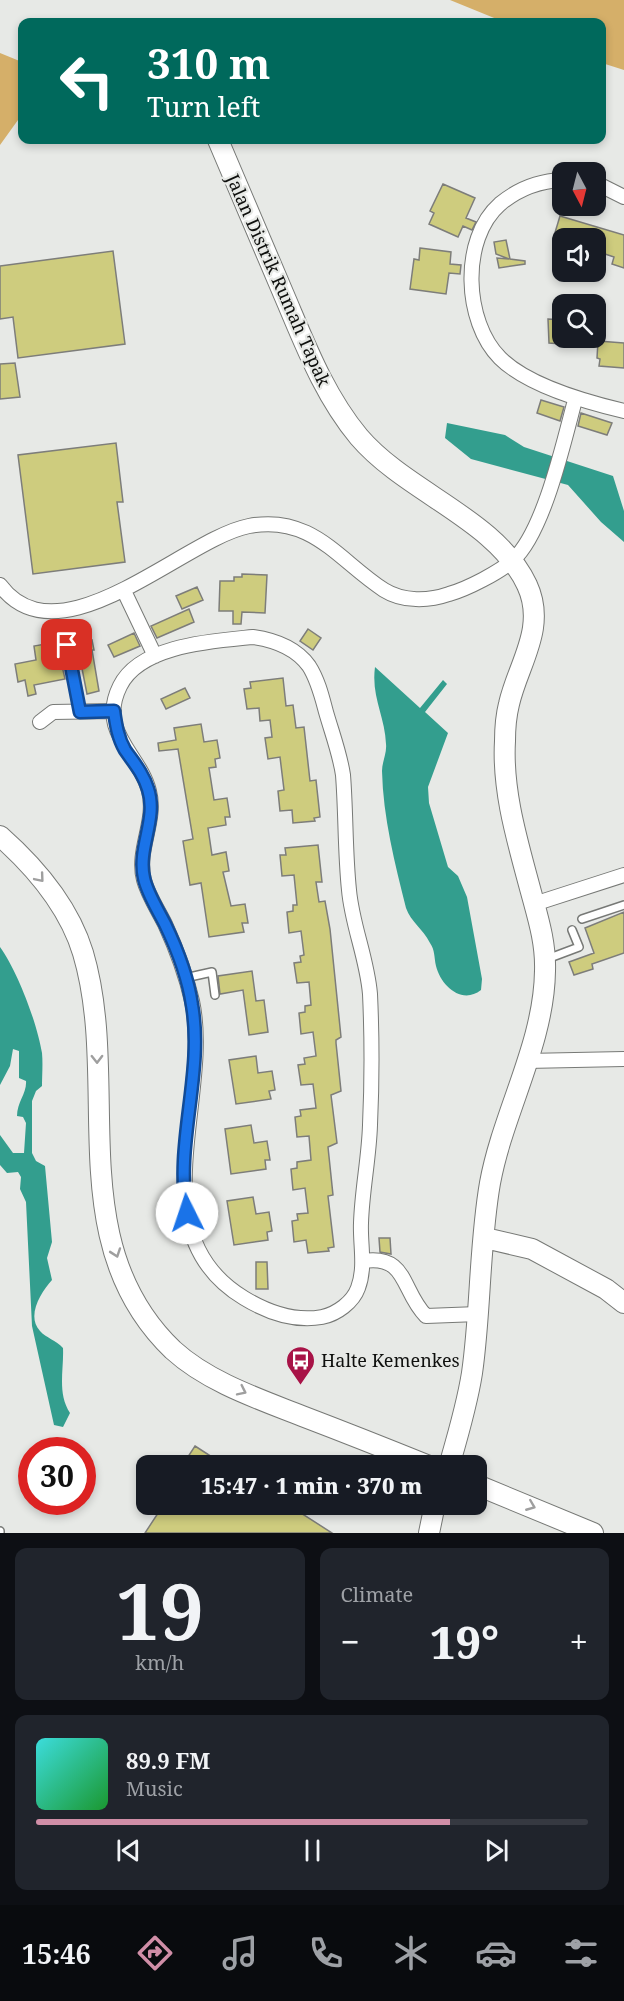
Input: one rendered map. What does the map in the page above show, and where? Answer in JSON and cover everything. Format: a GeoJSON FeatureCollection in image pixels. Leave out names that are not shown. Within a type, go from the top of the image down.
{"type":"FeatureCollection","features":[{"type":"Feature","properties":{"kind":"street","name":"Jalan Distrik Rumah Tapak"},"geometry":{"type":"LineString","coordinates":[[220,144],[314,365],[335,405],[360,438],[394,472],[482,532],[513,560],[529,589],[536,616],[532,640],[509,704],[504,742],[514,826],[544,942],[541,1006],[526,1061],[500,1139],[490,1185],[478,1314],[464,1415],[452,1455]]}},
{"type":"Feature","properties":{"kind":"street"},"geometry":{"type":"LineString","coordinates":[[552,181],[522,189],[499,205],[487,222],[474,254],[470,283],[475,314],[484,338],[501,359],[575,400],[624,411]]}},
{"type":"Feature","properties":{"kind":"street"},"geometry":{"type":"LineString","coordinates":[[606,188],[624,197]]}},
{"type":"Feature","properties":{"kind":"street"},"geometry":{"type":"LineString","coordinates":[[0,585],[20,605],[43,611],[81,606],[124,591],[223,536],[249,526],[277,525],[301,530],[324,542],[386,592],[409,599],[435,599],[462,590],[513,560],[531,534],[545,500],[575,400]]}},
{"type":"Feature","properties":{"kind":"street"},"geometry":{"type":"LineString","coordinates":[[124,591],[155,656]]}},
{"type":"Feature","properties":{"kind":"street"},"geometry":{"type":"LineString","coordinates":[[253,637],[272,640],[293,652],[309,666],[319,686],[342,771],[349,893],[369,994],[370,1126],[361,1224],[363,1261],[360,1285],[352,1299],[340,1310],[323,1317],[277,1315],[231,1290],[210,1269],[189,1227],[184,1199],[196,1030],[185,978],[169,933],[144,880],[142,860],[151,809],[149,791],[142,773],[124,749],[117,732],[114,711],[118,688],[128,674],[155,656],[208,641],[253,637]]}},
{"type":"Feature","properties":{"kind":"street"},"geometry":{"type":"LineString","coordinates":[[40,722],[53,712],[114,711]]}},
{"type":"Feature","properties":{"kind":"street"},"geometry":{"type":"LineString","coordinates":[[0,836],[17,851],[58,899],[83,951],[96,1011],[100,1179],[114,1250],[138,1308],[174,1350],[214,1378],[250,1395],[401,1455]]}},
{"type":"Feature","properties":{"kind":"street"},"geometry":{"type":"LineString","coordinates":[[534,904],[624,875]]}},
{"type":"Feature","properties":{"kind":"street"},"geometry":{"type":"LineString","coordinates":[[526,1061],[624,1059]]}},
{"type":"Feature","properties":{"kind":"street"},"geometry":{"type":"LineString","coordinates":[[485,1238],[532,1249],[606,1289],[624,1303]]}},
{"type":"Feature","properties":{"kind":"street"},"geometry":{"type":"LineString","coordinates":[[363,1261],[379,1259],[390,1262],[426,1316],[478,1314]]}},
{"type":"Feature","properties":{"kind":"street"},"geometry":{"type":"LineString","coordinates":[[487,1489],[593,1533]]}},
{"type":"Feature","properties":{"kind":"street"},"geometry":{"type":"LineString","coordinates":[[429,1533],[433,1515]]}},
{"type":"Feature","properties":{"kind":"lane"},"geometry":{"type":"LineString","coordinates":[[67,645],[80,712]]}},
{"type":"Feature","properties":{"kind":"lane"},"geometry":{"type":"LineString","coordinates":[[582,919],[624,905]]}},
{"type":"Feature","properties":{"kind":"lane"},"geometry":{"type":"LineString","coordinates":[[545,959],[579,946],[572,930]]}},
{"type":"Feature","properties":{"kind":"lane"},"geometry":{"type":"LineString","coordinates":[[185,978],[212,972],[215,995]]}},
{"type":"Feature","properties":{"kind":"shaded area"},"geometry":{"type":"Polygon","coordinates":[[[450,0],[624,0],[624,70],[606,64],[606,18],[494,18],[450,0]]]}},
{"type":"Feature","properties":{"kind":"shaded area"},"geometry":{"type":"Polygon","coordinates":[[[0,53],[18,60],[18,120],[0,145],[0,53]]]}},
{"type":"Feature","properties":{"kind":"shaded area"},"geometry":{"type":"Polygon","coordinates":[[[447,423],[505,435],[524,447],[613,476],[624,511],[624,542],[601,522],[568,485],[471,459],[445,438],[447,423]]]}},
{"type":"Feature","properties":{"kind":"shaded area"},"geometry":{"type":"Polygon","coordinates":[[[375,667],[420,708],[443,680],[447,684],[425,712],[448,733],[428,787],[429,803],[448,867],[458,876],[467,897],[482,979],[481,990],[474,994],[460,994],[453,991],[442,980],[436,966],[432,946],[406,908],[387,823],[382,771],[386,744],[376,697],[375,667]]]}},
{"type":"Feature","properties":{"kind":"shaded area"},"geometry":{"type":"Polygon","coordinates":[[[0,947],[26,998],[42,1053],[42,1086],[36,1091],[32,1101],[32,1153],[36,1161],[45,1166],[52,1242],[47,1258],[52,1280],[40,1297],[34,1318],[40,1331],[63,1348],[62,1389],[70,1413],[63,1427],[54,1425],[32,1326],[26,1202],[20,1189],[21,1177],[18,1172],[7,1173],[0,1165],[0,1135],[13,1153],[24,1153],[26,1123],[23,1117],[17,1116],[26,1081],[19,1078],[19,1051],[13,1049],[10,1066],[0,1085],[0,947]]]}},
{"type":"Feature","properties":{"kind":"building"},"geometry":{"type":"Polygon","coordinates":[[[443,184],[475,198],[466,218],[476,222],[472,230],[463,226],[458,237],[429,224],[434,213],[430,211],[443,184]]]}},
{"type":"Feature","properties":{"kind":"building"},"geometry":{"type":"Polygon","coordinates":[[[560,216],[600,228],[556,228],[560,216]]]}},
{"type":"Feature","properties":{"kind":"building"},"geometry":{"type":"Polygon","coordinates":[[[606,230],[624,235],[624,268],[612,264],[614,257],[606,254],[606,230]]]}},
{"type":"Feature","properties":{"kind":"building"},"geometry":{"type":"Polygon","coordinates":[[[506,240],[510,259],[525,261],[525,264],[499,268],[497,258],[509,259],[496,254],[494,242],[506,240]]]}},
{"type":"Feature","properties":{"kind":"building"},"geometry":{"type":"Polygon","coordinates":[[[420,248],[451,252],[450,264],[461,265],[460,274],[449,273],[446,294],[410,289],[414,259],[419,260],[420,248]]]}},
{"type":"Feature","properties":{"kind":"building"},"geometry":{"type":"Polygon","coordinates":[[[113,251],[125,344],[18,358],[13,317],[0,319],[0,266],[113,251]]]}},
{"type":"Feature","properties":{"kind":"building"},"geometry":{"type":"Polygon","coordinates":[[[548,319],[552,319],[552,343],[549,343],[548,319]]]}},
{"type":"Feature","properties":{"kind":"building"},"geometry":{"type":"Polygon","coordinates":[[[606,342],[624,343],[624,368],[599,366],[600,359],[597,358],[598,348],[606,348],[606,342]]]}},
{"type":"Feature","properties":{"kind":"building"},"geometry":{"type":"Polygon","coordinates":[[[15,363],[20,397],[0,399],[0,364],[15,363]]]}},
{"type":"Feature","properties":{"kind":"building"},"geometry":{"type":"Polygon","coordinates":[[[541,400],[564,407],[560,421],[537,413],[541,400]]]}},
{"type":"Feature","properties":{"kind":"building"},"geometry":{"type":"Polygon","coordinates":[[[581,413],[612,423],[607,435],[578,426],[581,413]]]}},
{"type":"Feature","properties":{"kind":"building"},"geometry":{"type":"Polygon","coordinates":[[[116,443],[123,502],[117,502],[125,562],[33,574],[18,455],[116,443]]]}},
{"type":"Feature","properties":{"kind":"building"},"geometry":{"type":"Polygon","coordinates":[[[242,574],[267,575],[265,613],[242,612],[241,624],[233,624],[233,611],[219,611],[220,581],[234,581],[234,577],[242,577],[242,574]]]}},
{"type":"Feature","properties":{"kind":"building"},"geometry":{"type":"Polygon","coordinates":[[[197,587],[203,600],[182,609],[176,596],[197,587]]]}},
{"type":"Feature","properties":{"kind":"building"},"geometry":{"type":"Polygon","coordinates":[[[189,609],[194,622],[157,638],[151,626],[189,609]]]}},
{"type":"Feature","properties":{"kind":"building"},"geometry":{"type":"Polygon","coordinates":[[[308,629],[321,638],[313,650],[300,641],[308,629]]]}},
{"type":"Feature","properties":{"kind":"building"},"geometry":{"type":"Polygon","coordinates":[[[134,633],[140,646],[114,657],[108,645],[134,633]]]}},
{"type":"Feature","properties":{"kind":"building"},"geometry":{"type":"Polygon","coordinates":[[[92,640],[99,691],[87,694],[77,643],[92,640]]]}},
{"type":"Feature","properties":{"kind":"building"},"geometry":{"type":"Polygon","coordinates":[[[51,643],[52,649],[58,648],[65,679],[34,685],[36,694],[28,696],[25,680],[18,682],[15,664],[36,660],[34,646],[51,643]]]}},
{"type":"Feature","properties":{"kind":"building"},"geometry":{"type":"Polygon","coordinates":[[[283,678],[286,706],[293,705],[296,728],[304,727],[310,781],[316,780],[320,817],[314,818],[315,821],[293,823],[292,810],[280,811],[278,791],[284,790],[280,757],[268,759],[265,738],[272,737],[270,720],[260,721],[259,708],[247,709],[244,689],[251,688],[250,682],[283,678]]]}},
{"type":"Feature","properties":{"kind":"building"},"geometry":{"type":"Polygon","coordinates":[[[185,688],[190,698],[166,709],[161,699],[185,688]]]}},
{"type":"Feature","properties":{"kind":"building"},"geometry":{"type":"Polygon","coordinates":[[[201,724],[204,742],[217,740],[220,758],[215,759],[216,767],[209,768],[214,800],[227,798],[230,817],[225,817],[226,825],[208,828],[212,855],[226,852],[229,871],[223,872],[231,906],[245,904],[248,923],[242,923],[244,932],[209,937],[201,883],[190,885],[183,841],[193,839],[178,749],[159,751],[158,743],[176,740],[174,728],[201,724]]]}},
{"type":"Feature","properties":{"kind":"building"},"geometry":{"type":"Polygon","coordinates":[[[318,845],[322,882],[316,882],[319,902],[325,901],[330,929],[341,1037],[336,1040],[336,1043],[341,1091],[331,1095],[337,1143],[328,1147],[333,1195],[328,1196],[334,1247],[328,1248],[329,1251],[308,1253],[306,1240],[294,1242],[292,1221],[298,1220],[297,1214],[308,1213],[305,1188],[293,1190],[291,1169],[297,1168],[297,1162],[311,1160],[309,1136],[297,1137],[295,1117],[301,1116],[300,1110],[316,1108],[313,1084],[301,1085],[298,1065],[305,1064],[304,1058],[316,1056],[313,1032],[301,1034],[299,1013],[305,1012],[305,1006],[311,1005],[309,982],[297,983],[294,963],[301,962],[300,956],[304,955],[301,931],[289,933],[287,912],[293,911],[293,905],[297,905],[294,875],[282,876],[280,855],[286,855],[285,848],[318,845]]]}},
{"type":"Feature","properties":{"kind":"building"},"geometry":{"type":"Polygon","coordinates":[[[624,912],[624,953],[592,964],[593,969],[574,975],[569,962],[594,953],[585,928],[624,912]]]}},
{"type":"Feature","properties":{"kind":"building"},"geometry":{"type":"Polygon","coordinates":[[[252,971],[256,1001],[264,1000],[268,1032],[249,1035],[243,990],[220,994],[218,976],[252,971]]]}},
{"type":"Feature","properties":{"kind":"building"},"geometry":{"type":"Polygon","coordinates":[[[256,1056],[258,1073],[272,1071],[275,1090],[269,1091],[271,1099],[236,1104],[229,1060],[256,1056]]]}},
{"type":"Feature","properties":{"kind":"building"},"geometry":{"type":"Polygon","coordinates":[[[251,1125],[254,1143],[267,1141],[270,1160],[265,1160],[266,1169],[231,1174],[225,1129],[251,1125]]]}},
{"type":"Feature","properties":{"kind":"building"},"geometry":{"type":"Polygon","coordinates":[[[253,1197],[256,1214],[269,1212],[272,1231],[267,1232],[268,1240],[234,1245],[227,1201],[253,1197]]]}},
{"type":"Feature","properties":{"kind":"building"},"geometry":{"type":"Polygon","coordinates":[[[379,1238],[390,1238],[391,1254],[380,1252],[379,1238]]]}},
{"type":"Feature","properties":{"kind":"building"},"geometry":{"type":"Polygon","coordinates":[[[256,1262],[267,1262],[268,1289],[256,1289],[256,1262]]]}},
{"type":"Feature","properties":{"kind":"building"},"geometry":{"type":"Polygon","coordinates":[[[195,1446],[209,1455],[189,1455],[195,1446]]]}},
{"type":"Feature","properties":{"kind":"building"},"geometry":{"type":"Polygon","coordinates":[[[157,1515],[304,1515],[332,1533],[145,1533],[157,1515]]]}},
{"type":"Feature","properties":{"kind":"place","name":"Halte Kemenkes"},"geometry":{"type":"Point","coordinates":[300,1386]}},
{"type":"Feature","properties":{"kind":"route"},"geometry":{"type":"LineString","coordinates":[[67,645],[80,712],[114,711],[117,732],[124,749],[142,773],[149,791],[151,809],[142,860],[144,880],[182,967],[192,1002],[196,1030],[185,1168],[184,1199],[187,1213]]}}]}
